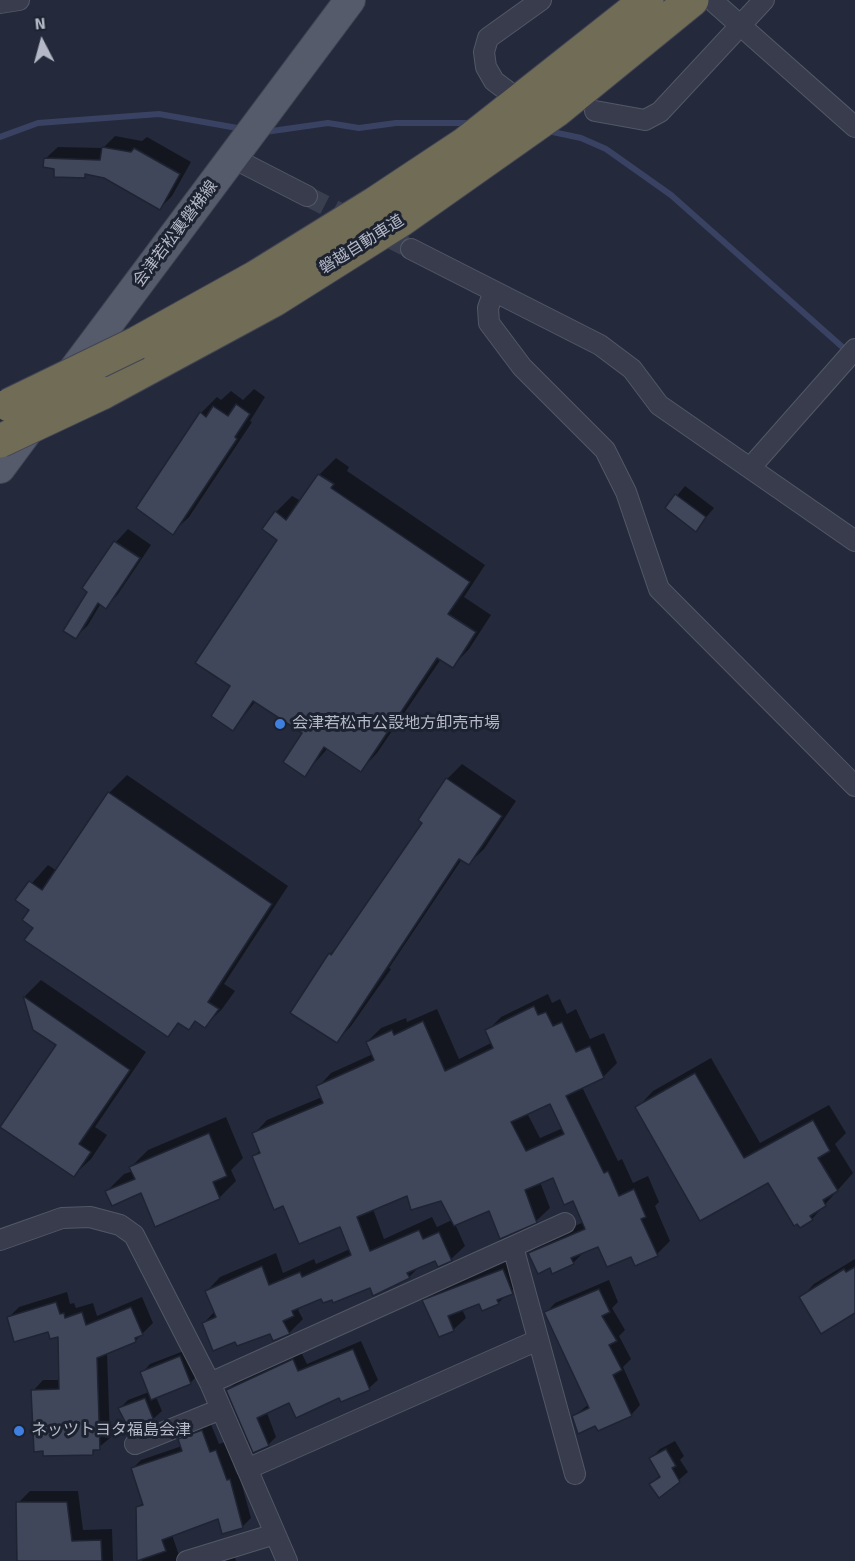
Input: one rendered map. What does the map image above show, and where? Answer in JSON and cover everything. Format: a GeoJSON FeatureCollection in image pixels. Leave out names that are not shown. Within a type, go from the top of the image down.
{"type":"FeatureCollection","features":[{"type":"Feature","properties":{"kind":"highway","name":"磐越自動車道"},"geometry":{"type":"LineString","coordinates":[[4,407],[137,343],[256,277],[374,204],[466,142],[514,95],[647,0]]}},
{"type":"Feature","properties":{"kind":"highway","name":"磐越自動車道"},"geometry":{"type":"LineString","coordinates":[[0,441],[102,393],[274,300],[401,220],[498,153],[704,2]]}},
{"type":"Feature","properties":{"kind":"main road","name":"会津若松裏磐梯線"},"geometry":{"type":"LineString","coordinates":[[0,468],[350,0]]}},
{"type":"Feature","properties":{"kind":"street"},"geometry":{"type":"LineString","coordinates":[[0,3],[19,0]]}},
{"type":"Feature","properties":{"kind":"street"},"geometry":{"type":"LineString","coordinates":[[514,95],[494,81],[486,67],[484,52],[488,38],[541,0]]}},
{"type":"Feature","properties":{"kind":"street"},"geometry":{"type":"LineString","coordinates":[[595,111],[645,120],[660,112],[764,0]]}},
{"type":"Feature","properties":{"kind":"street"},"geometry":{"type":"LineString","coordinates":[[704,2],[741,25],[855,127]]}},
{"type":"Feature","properties":{"kind":"street"},"geometry":{"type":"LineString","coordinates":[[233,158],[307,196]]}},
{"type":"Feature","properties":{"kind":"street"},"geometry":{"type":"LineString","coordinates":[[411,249],[600,345],[632,369],[659,405],[855,541]]}},
{"type":"Feature","properties":{"kind":"street"},"geometry":{"type":"LineString","coordinates":[[494,291],[488,308],[489,322],[522,367],[605,450],[626,492],[659,589],[855,786]]}},
{"type":"Feature","properties":{"kind":"street"},"geometry":{"type":"LineString","coordinates":[[750,468],[855,349]]}},
{"type":"Feature","properties":{"kind":"street"},"geometry":{"type":"LineString","coordinates":[[0,1240],[62,1218],[90,1217],[120,1226],[134,1235],[210,1383],[287,1561]]}},
{"type":"Feature","properties":{"kind":"street"},"geometry":{"type":"LineString","coordinates":[[210,1383],[565,1223]]}},
{"type":"Feature","properties":{"kind":"street"},"geometry":{"type":"LineString","coordinates":[[513,1246],[574,1474]]}},
{"type":"Feature","properties":{"kind":"street"},"geometry":{"type":"LineString","coordinates":[[247,1469],[538,1340]]}},
{"type":"Feature","properties":{"kind":"street"},"geometry":{"type":"LineString","coordinates":[[135,1444],[221,1409]]}},
{"type":"Feature","properties":{"kind":"street"},"geometry":{"type":"LineString","coordinates":[[187,1561],[275,1534]]}},
{"type":"Feature","properties":{"kind":"building"},"geometry":{"type":"Polygon","coordinates":[[[102,147],[131,152],[134,148],[180,174],[160,210],[104,178],[85,174],[85,178],[54,177],[54,169],[43,167],[44,158],[100,160],[102,147]]]}},
{"type":"Feature","properties":{"kind":"building"},"geometry":{"type":"Polygon","coordinates":[[[236,404],[250,414],[235,437],[237,439],[173,535],[136,508],[200,412],[206,417],[213,406],[228,416],[236,404]]]}},
{"type":"Feature","properties":{"kind":"building"},"geometry":{"type":"Polygon","coordinates":[[[318,474],[334,484],[331,488],[470,582],[448,614],[476,632],[453,668],[437,658],[361,772],[324,747],[305,777],[283,762],[302,733],[253,701],[233,731],[211,716],[230,686],[195,663],[277,540],[262,529],[275,511],[286,520],[318,474]]]}},
{"type":"Feature","properties":{"kind":"building"},"geometry":{"type":"Polygon","coordinates":[[[675,494],[706,517],[696,532],[665,508],[675,494]]]}},
{"type":"Feature","properties":{"kind":"building"},"geometry":{"type":"Polygon","coordinates":[[[114,541],[140,558],[106,609],[98,603],[76,639],[63,631],[87,592],[82,588],[114,541]]]}},
{"type":"Feature","properties":{"kind":"building"},"geometry":{"type":"Polygon","coordinates":[[[446,778],[502,816],[469,865],[459,859],[337,1043],[290,1013],[329,953],[331,955],[422,823],[418,820],[446,778]]]}},
{"type":"Feature","properties":{"kind":"building"},"geometry":{"type":"Polygon","coordinates":[[[108,792],[272,904],[208,1002],[219,1009],[205,1028],[195,1021],[189,1030],[178,1023],[168,1037],[24,940],[33,928],[22,920],[29,910],[15,900],[29,881],[42,890],[108,792]]]}},
{"type":"Feature","properties":{"kind":"building"},"geometry":{"type":"Polygon","coordinates":[[[23,996],[130,1070],[79,1144],[91,1152],[74,1177],[0,1127],[56,1045],[33,1030],[23,996]]]}},
{"type":"Feature","properties":{"kind":"building"},"geometry":{"type":"Polygon","coordinates":[[[534,1006],[538,1015],[546,1012],[553,1026],[562,1022],[576,1052],[590,1046],[604,1078],[566,1096],[604,1173],[608,1171],[619,1196],[634,1189],[646,1217],[641,1219],[658,1256],[635,1266],[631,1257],[607,1267],[598,1247],[571,1258],[574,1264],[552,1274],[550,1268],[538,1274],[528,1253],[585,1229],[573,1201],[564,1205],[553,1178],[525,1190],[537,1223],[500,1239],[489,1211],[454,1226],[441,1201],[411,1210],[407,1196],[357,1217],[370,1251],[419,1230],[423,1239],[439,1232],[452,1261],[438,1267],[435,1261],[407,1273],[410,1278],[373,1296],[370,1288],[333,1303],[332,1300],[323,1303],[321,1299],[292,1311],[294,1316],[283,1321],[290,1334],[273,1341],[270,1334],[237,1346],[235,1342],[213,1351],[202,1323],[216,1317],[205,1291],[262,1266],[269,1285],[300,1272],[302,1277],[351,1255],[340,1227],[299,1244],[283,1206],[274,1210],[252,1156],[260,1153],[252,1133],[323,1103],[316,1086],[374,1060],[366,1042],[392,1030],[394,1035],[423,1021],[445,1071],[493,1048],[485,1030],[534,1006]],[[550,1104],[511,1122],[526,1151],[564,1134],[550,1104]]]}},
{"type":"Feature","properties":{"kind":"building"},"geometry":{"type":"Polygon","coordinates":[[[695,1073],[744,1158],[813,1120],[830,1151],[818,1158],[838,1191],[823,1200],[826,1206],[810,1216],[813,1220],[800,1228],[797,1224],[794,1226],[768,1183],[700,1221],[635,1107],[695,1073]]]}},
{"type":"Feature","properties":{"kind":"building"},"geometry":{"type":"Polygon","coordinates":[[[209,1133],[227,1176],[213,1182],[220,1199],[155,1227],[141,1193],[112,1206],[105,1191],[135,1179],[129,1167],[209,1133]]]}},
{"type":"Feature","properties":{"kind":"building"},"geometry":{"type":"Polygon","coordinates":[[[855,1267],[855,1313],[821,1334],[799,1297],[844,1269],[846,1272],[855,1267]]]}},
{"type":"Feature","properties":{"kind":"building"},"geometry":{"type":"Polygon","coordinates":[[[503,1269],[513,1294],[497,1300],[499,1304],[482,1311],[479,1304],[448,1316],[454,1331],[439,1337],[422,1300],[503,1269]]]}},
{"type":"Feature","properties":{"kind":"building"},"geometry":{"type":"Polygon","coordinates":[[[599,1289],[610,1312],[602,1316],[617,1341],[609,1345],[622,1370],[613,1375],[632,1416],[598,1431],[595,1426],[578,1434],[572,1416],[589,1408],[544,1312],[599,1289]]]}},
{"type":"Feature","properties":{"kind":"building"},"geometry":{"type":"Polygon","coordinates":[[[56,1302],[60,1314],[64,1313],[65,1318],[82,1312],[86,1325],[131,1307],[143,1335],[135,1338],[136,1342],[97,1358],[100,1450],[93,1450],[93,1455],[43,1456],[43,1451],[34,1452],[31,1390],[59,1389],[58,1337],[50,1339],[48,1332],[14,1342],[7,1317],[56,1302]]]}},
{"type":"Feature","properties":{"kind":"building"},"geometry":{"type":"Polygon","coordinates":[[[353,1349],[370,1390],[341,1402],[339,1398],[296,1418],[289,1403],[257,1418],[269,1446],[253,1453],[226,1390],[293,1359],[298,1371],[353,1349]]]}},
{"type":"Feature","properties":{"kind":"building"},"geometry":{"type":"Polygon","coordinates":[[[180,1356],[191,1384],[151,1400],[140,1372],[180,1356]]]}},
{"type":"Feature","properties":{"kind":"building"},"geometry":{"type":"Polygon","coordinates":[[[145,1398],[154,1421],[130,1431],[118,1408],[145,1398]]]}},
{"type":"Feature","properties":{"kind":"building"},"geometry":{"type":"Polygon","coordinates":[[[202,1430],[210,1452],[216,1450],[227,1480],[230,1479],[243,1528],[222,1534],[218,1519],[162,1540],[166,1551],[137,1561],[136,1507],[143,1505],[131,1468],[182,1451],[178,1439],[202,1430]]]}},
{"type":"Feature","properties":{"kind":"building"},"geometry":{"type":"Polygon","coordinates":[[[666,1449],[676,1466],[672,1468],[680,1482],[659,1498],[649,1484],[660,1477],[649,1458],[666,1449]]]}},
{"type":"Feature","properties":{"kind":"building"},"geometry":{"type":"Polygon","coordinates":[[[16,1502],[67,1502],[72,1541],[101,1540],[102,1561],[17,1561],[16,1502]]]}},
{"type":"Feature","properties":{"kind":"waterway"},"geometry":{"type":"LineString","coordinates":[[0,137],[38,123],[159,114],[243,129]]}},
{"type":"Feature","properties":{"kind":"waterway"},"geometry":{"type":"LineString","coordinates":[[265,132],[328,123],[359,128],[396,123],[472,123]]}},
{"type":"Feature","properties":{"kind":"waterway"},"geometry":{"type":"LineString","coordinates":[[548,131],[581,138],[606,149],[671,195],[848,352]]}},
{"type":"Feature","properties":{"kind":"tunnel"},"geometry":{"type":"LineString","coordinates":[[307,196],[411,249]]}},
{"type":"Feature","properties":{"kind":"place","name":"会津若松市公設地方卸売市場"},"geometry":{"type":"Point","coordinates":[280,724]}},
{"type":"Feature","properties":{"kind":"place","name":"ネッツトヨタ福島会津"},"geometry":{"type":"Point","coordinates":[19,1431]}}]}
